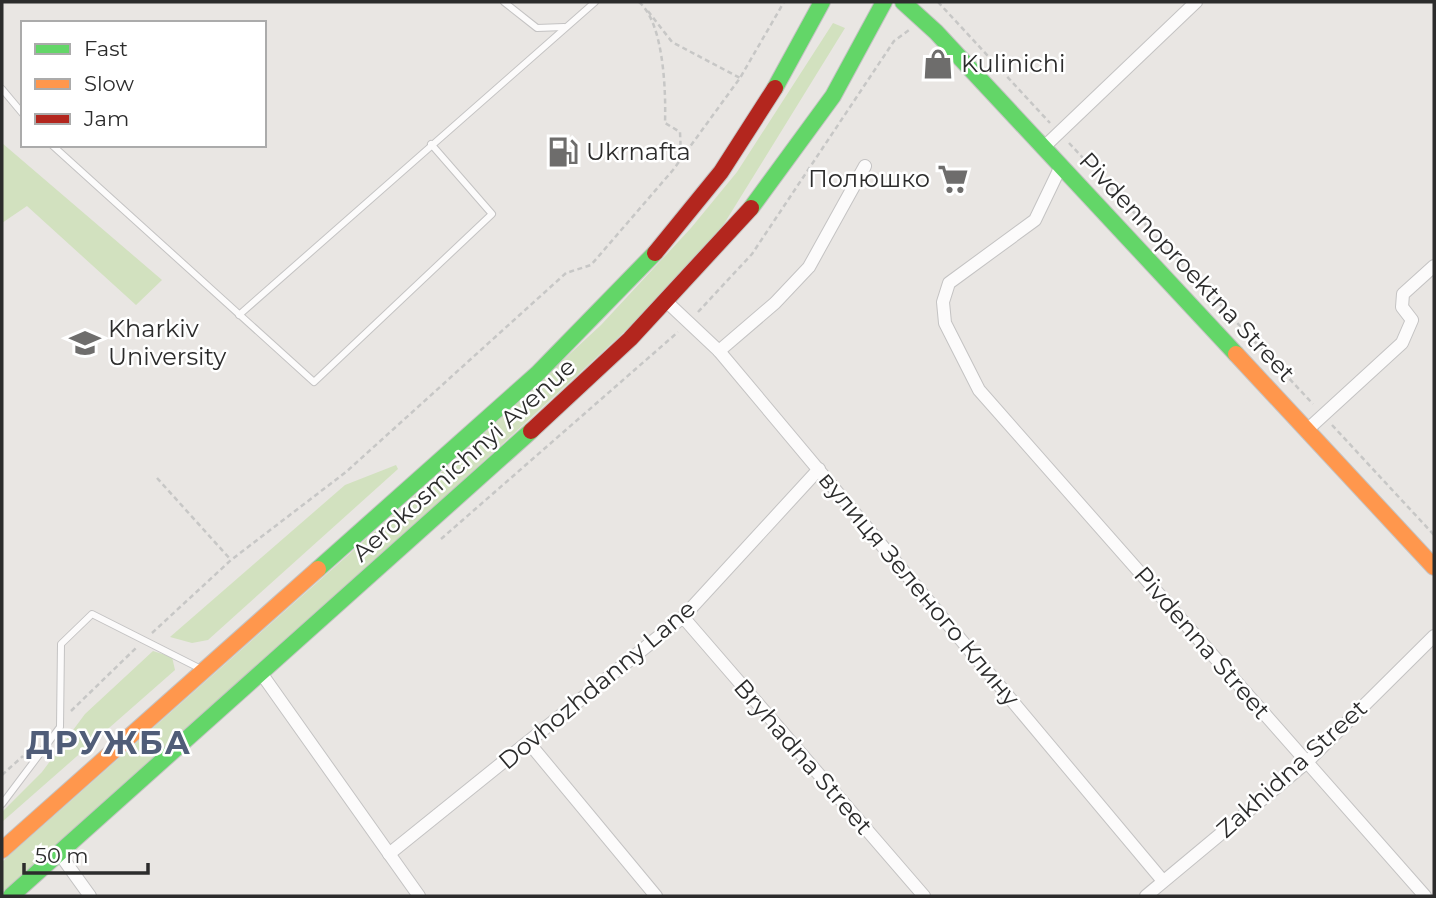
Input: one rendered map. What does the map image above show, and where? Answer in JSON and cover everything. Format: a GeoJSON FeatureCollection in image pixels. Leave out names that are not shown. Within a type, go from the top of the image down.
{"type":"FeatureCollection","features":[{"type":"Feature","properties":{"kind":"main road","name":"Aerokosmichnyi Avenue"},"geometry":{"type":"LineString","coordinates":[[2,850],[551,361],[632,281],[721,172],[784,74],[822,2]]}},
{"type":"Feature","properties":{"kind":"main road","name":"Aerokosmichnyi Avenue"},"geometry":{"type":"LineString","coordinates":[[11,896],[598,371],[668,303],[765,192],[834,95],[884,2]]}},
{"type":"Feature","properties":{"kind":"main road","name":"Pivdennoproektna Street"},"geometry":{"type":"LineString","coordinates":[[903,2],[936,32],[1434,566]]}},
{"type":"Feature","properties":{"kind":"street"},"geometry":{"type":"LineString","coordinates":[[1044,147],[1196,2]]}},
{"type":"Feature","properties":{"kind":"street"},"geometry":{"type":"LineString","coordinates":[[719,351],[775,303],[809,267],[865,166]]}},
{"type":"Feature","properties":{"kind":"street","name":"Pivdenna Street"},"geometry":{"type":"LineString","coordinates":[[1061,166],[1035,220],[949,283],[943,302],[945,323],[979,390],[1425,896]]}},
{"type":"Feature","properties":{"kind":"street"},"geometry":{"type":"LineString","coordinates":[[1307,430],[1402,343],[1412,320],[1402,307],[1403,294],[1434,266]]}},
{"type":"Feature","properties":{"kind":"street","name":"вулиця Зеленого Клину"},"geometry":{"type":"LineString","coordinates":[[668,303],[719,351],[1163,881]]}},
{"type":"Feature","properties":{"kind":"street","name":"Dovhozhdanny Lane"},"geometry":{"type":"LineString","coordinates":[[389,854],[683,617],[819,469]]}},
{"type":"Feature","properties":{"kind":"street","name":"Bryhadna Street"},"geometry":{"type":"LineString","coordinates":[[683,617],[923,896]]}},
{"type":"Feature","properties":{"kind":"street","name":"Zakhidna Street"},"geometry":{"type":"LineString","coordinates":[[1146,896],[1307,762],[1434,636]]}},
{"type":"Feature","properties":{"kind":"street"},"geometry":{"type":"LineString","coordinates":[[261,673],[419,896]]}},
{"type":"Feature","properties":{"kind":"street"},"geometry":{"type":"LineString","coordinates":[[529,743],[656,896]]}},
{"type":"Feature","properties":{"kind":"street"},"geometry":{"type":"LineString","coordinates":[[59,853],[90,896]]}},
{"type":"Feature","properties":{"kind":"lane"},"geometry":{"type":"LineString","coordinates":[[504,2],[537,28],[566,27]]}},
{"type":"Feature","properties":{"kind":"lane"},"geometry":{"type":"LineString","coordinates":[[239,315],[595,2]]}},
{"type":"Feature","properties":{"kind":"lane"},"geometry":{"type":"LineString","coordinates":[[2,89],[21,112]]}},
{"type":"Feature","properties":{"kind":"lane"},"geometry":{"type":"LineString","coordinates":[[54,147],[314,382],[492,214],[431,144]]}},
{"type":"Feature","properties":{"kind":"lane"},"geometry":{"type":"LineString","coordinates":[[2,804],[60,727],[61,644],[92,614],[204,670]]}},
{"type":"Feature","properties":{"kind":"path"},"geometry":{"type":"LineString","coordinates":[[639,2],[672,42],[740,78]]}},
{"type":"Feature","properties":{"kind":"path"},"geometry":{"type":"LineString","coordinates":[[60,722],[231,560],[346,472],[566,273],[590,265],[681,158],[740,78],[784,2]]}},
{"type":"Feature","properties":{"kind":"path"},"geometry":{"type":"LineString","coordinates":[[938,2],[1312,404]]}},
{"type":"Feature","properties":{"kind":"path"},"geometry":{"type":"LineString","coordinates":[[645,7],[659,47],[666,94],[665,123],[680,132],[681,158]]}},
{"type":"Feature","properties":{"kind":"path"},"geometry":{"type":"LineString","coordinates":[[688,322],[752,254],[894,41],[907,30],[917,30]]}},
{"type":"Feature","properties":{"kind":"path"},"geometry":{"type":"LineString","coordinates":[[1331,424],[1434,535]]}},
{"type":"Feature","properties":{"kind":"path"},"geometry":{"type":"LineString","coordinates":[[157,478],[231,560]]}},
{"type":"Feature","properties":{"kind":"path"},"geometry":{"type":"LineString","coordinates":[[2,775],[31,749]]}},
{"type":"Feature","properties":{"kind":"green space"},"geometry":{"type":"Polygon","coordinates":[[[833,23],[845,28],[719,232],[636,321],[447,495],[2,894],[2,862],[452,463],[601,325],[691,228],[737,172],[833,23]]]}},
{"type":"Feature","properties":{"kind":"green space"},"geometry":{"type":"Polygon","coordinates":[[[2,143],[162,280],[136,305],[27,206],[2,223],[2,143]]]}},
{"type":"Feature","properties":{"kind":"green space"},"geometry":{"type":"Polygon","coordinates":[[[396,465],[398,469],[208,640],[192,643],[170,637],[345,485],[396,465]]]}},
{"type":"Feature","properties":{"kind":"green space"},"geometry":{"type":"Polygon","coordinates":[[[153,651],[172,657],[175,670],[2,822],[2,812],[42,772],[85,714],[153,651]]]}},
{"type":"Feature","properties":{"kind":"traffic: fast"},"geometry":{"type":"LineString","coordinates":[[775,88],[822,2]]}},
{"type":"Feature","properties":{"kind":"traffic: fast"},"geometry":{"type":"LineString","coordinates":[[751,208],[833,96],[884,2]]}},
{"type":"Feature","properties":{"kind":"traffic: fast"},"geometry":{"type":"LineString","coordinates":[[903,2],[936,32],[1236,354]]}},
{"type":"Feature","properties":{"kind":"traffic: fast"},"geometry":{"type":"LineString","coordinates":[[318,569],[537,374],[655,253]]}},
{"type":"Feature","properties":{"kind":"traffic: fast"},"geometry":{"type":"LineString","coordinates":[[11,896],[531,431]]}},
{"type":"Feature","properties":{"kind":"traffic: slow"},"geometry":{"type":"LineString","coordinates":[[1236,354],[1434,567]]}},
{"type":"Feature","properties":{"kind":"traffic: slow"},"geometry":{"type":"LineString","coordinates":[[2,850],[318,569]]}},
{"type":"Feature","properties":{"kind":"traffic: jam"},"geometry":{"type":"LineString","coordinates":[[655,253],[721,172],[775,88]]}},
{"type":"Feature","properties":{"kind":"traffic: jam"},"geometry":{"type":"LineString","coordinates":[[531,431],[630,339],[751,208]]}},
{"type":"Feature","properties":{"kind":"place","name":"Kulinichi"},"geometry":{"type":"Point","coordinates":[938,64]}},
{"type":"Feature","properties":{"kind":"place","name":"Ukrnafta"},"geometry":{"type":"Point","coordinates":[563,152]}},
{"type":"Feature","properties":{"kind":"place","name":"Полюшко"},"geometry":{"type":"Point","coordinates":[953,179]}},
{"type":"Feature","properties":{"kind":"place","name":"Kharkiv University"},"geometry":{"type":"Point","coordinates":[85,343]}},
{"type":"Feature","properties":{"kind":"district","name":"ДРУЖБА"},"geometry":{"type":"Point","coordinates":[109,743]}}]}
